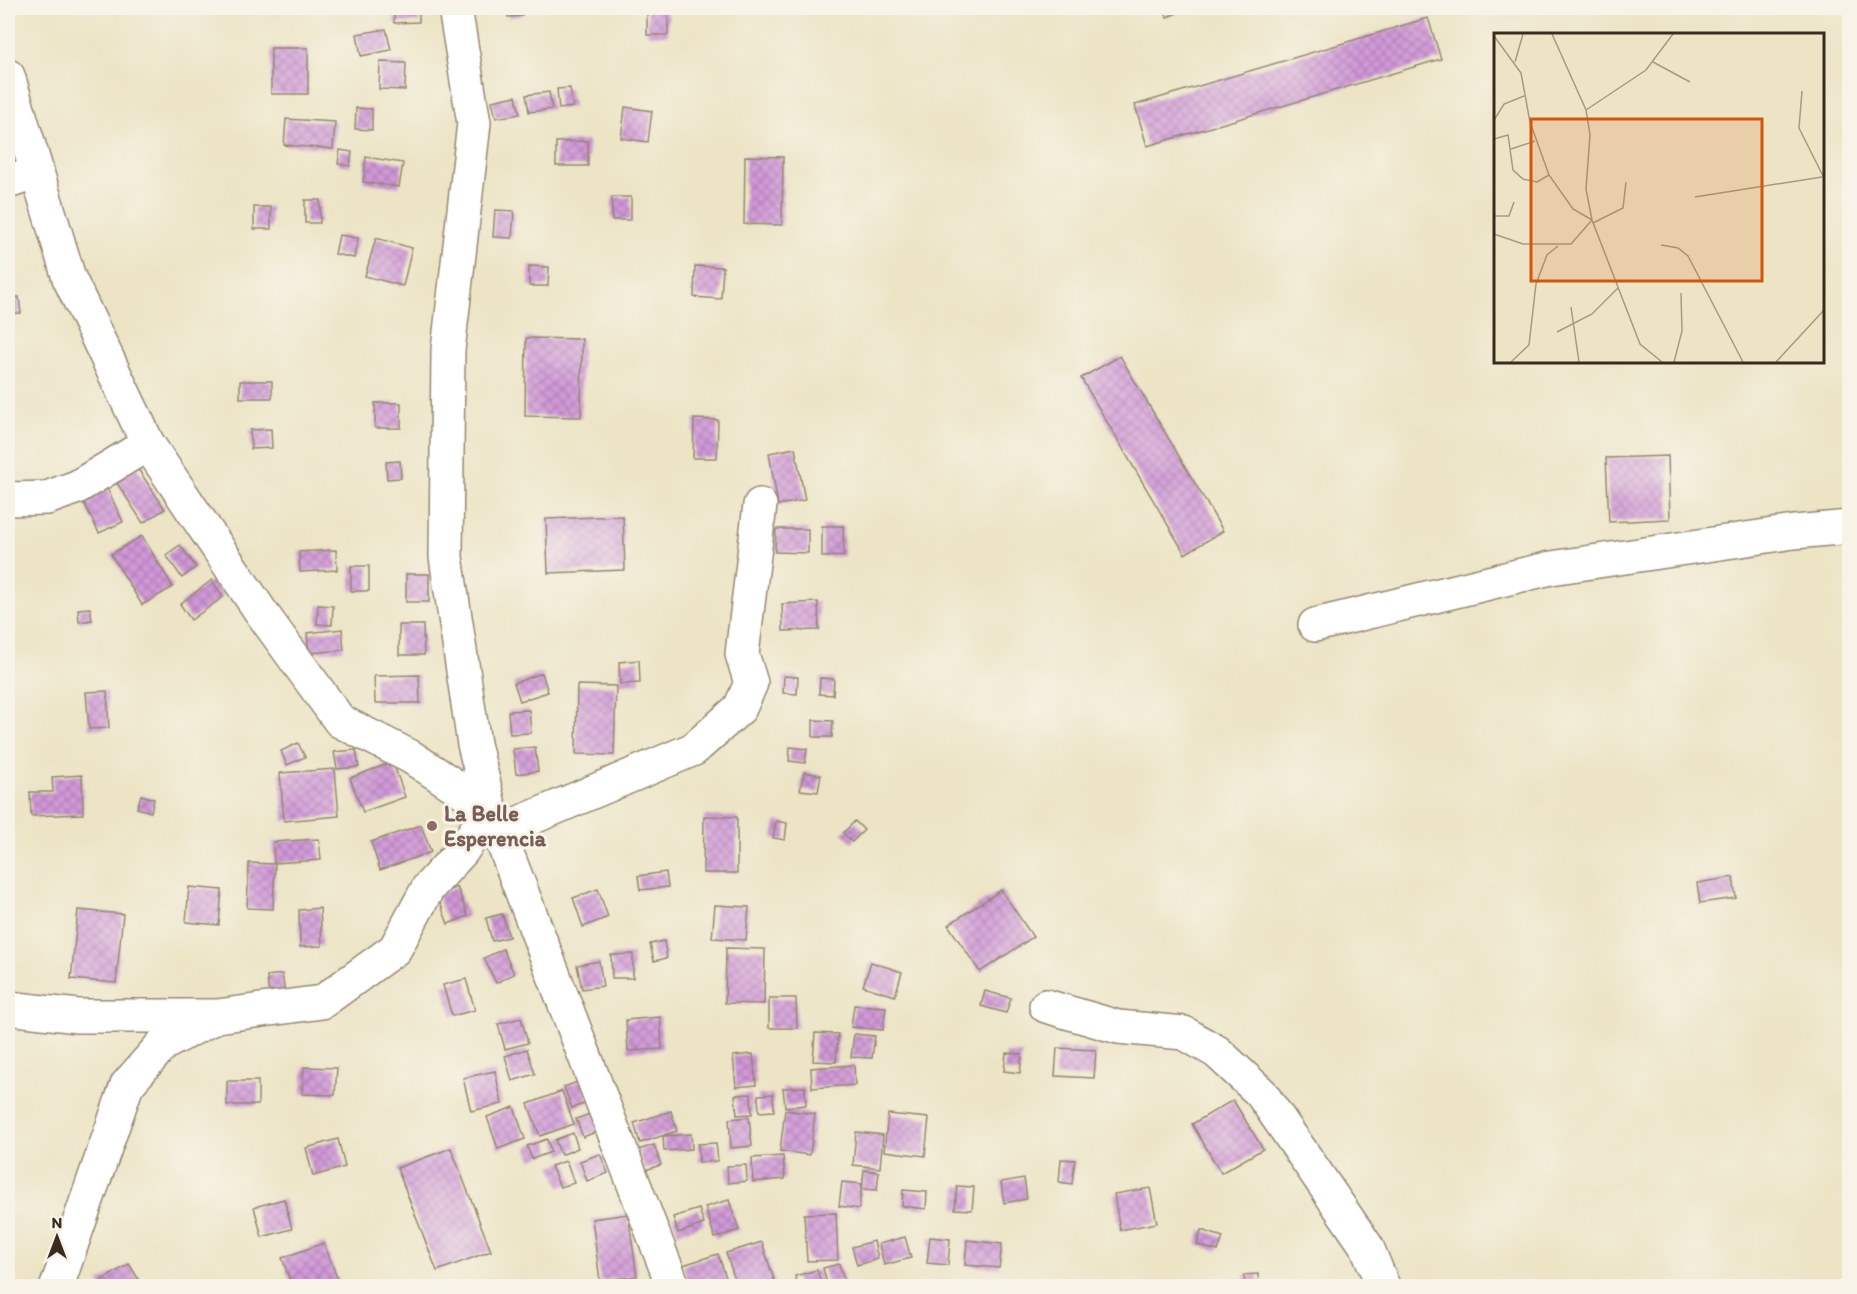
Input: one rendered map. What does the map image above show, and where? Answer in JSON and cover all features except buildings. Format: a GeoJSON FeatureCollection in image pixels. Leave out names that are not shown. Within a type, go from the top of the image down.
{"type":"FeatureCollection","features":[{"type":"Feature","properties":{"kind":"street"},"geometry":{"type":"LineString","coordinates":[[454,8],[474,123],[448,350],[446,557],[474,744],[494,820],[673,1287]]}},
{"type":"Feature","properties":{"kind":"street"},"geometry":{"type":"LineString","coordinates":[[8,76],[22,177],[148,444],[261,612],[340,721],[411,757],[494,820]]}},
{"type":"Feature","properties":{"kind":"street"},"geometry":{"type":"LineString","coordinates":[[8,499],[47,498],[77,487],[148,444]]}},
{"type":"Feature","properties":{"kind":"street"},"geometry":{"type":"LineString","coordinates":[[8,1008],[78,1016],[218,1016],[322,1002],[395,950],[428,888],[494,820],[694,749],[740,708],[751,683],[742,654],[760,504]]}},
{"type":"Feature","properties":{"kind":"street"},"geometry":{"type":"LineString","coordinates":[[1315,625],[1551,568],[1794,532],[1850,527]]}},
{"type":"Feature","properties":{"kind":"street"},"geometry":{"type":"LineString","coordinates":[[1046,1006],[1118,1027],[1184,1033],[1217,1052],[1261,1093],[1367,1247],[1383,1287]]}},
{"type":"Feature","properties":{"kind":"street"},"geometry":{"type":"LineString","coordinates":[[57,1287],[127,1085],[163,1044],[218,1016]]}},
{"type":"Feature","properties":{"kind":"place","name":"La Belle Esperencia"},"geometry":{"type":"Point","coordinates":[432,826]}}]}
